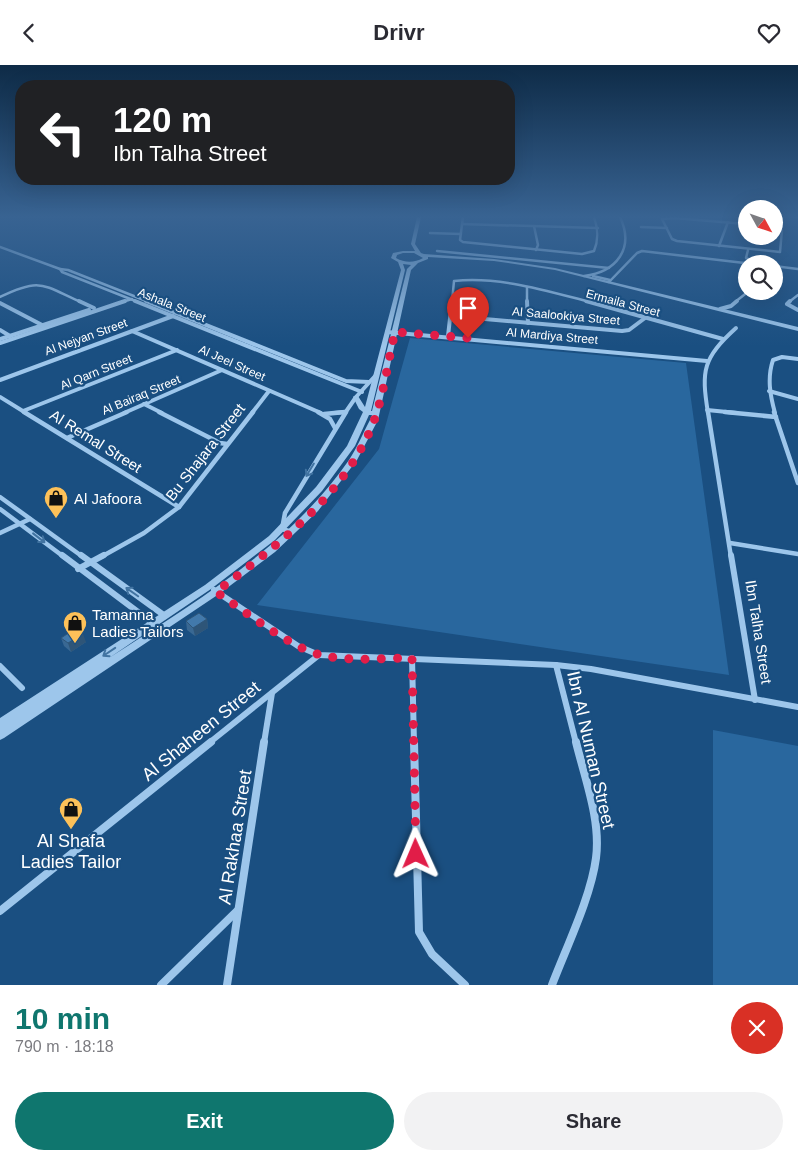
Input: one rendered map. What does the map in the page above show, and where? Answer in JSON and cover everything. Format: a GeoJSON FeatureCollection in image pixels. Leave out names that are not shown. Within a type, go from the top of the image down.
{"type":"FeatureCollection","features":[{"type":"Feature","properties":{"kind":"street"},"geometry":{"type":"LineString","coordinates":[[35,260],[60,269]]}},
{"type":"Feature","properties":{"kind":"street"},"geometry":{"type":"LineString","coordinates":[[397,260],[400,262],[416,263]]}},
{"type":"Feature","properties":{"kind":"street"},"geometry":{"type":"LineString","coordinates":[[212,589],[282,529],[333,473],[356,438],[367,412],[376,375],[391,332],[409,269],[419,260]]}},
{"type":"Feature","properties":{"kind":"street"},"geometry":{"type":"LineString","coordinates":[[480,260],[553,270],[798,330]]}},
{"type":"Feature","properties":{"kind":"street"},"geometry":{"type":"LineString","coordinates":[[485,260],[523,263],[610,281],[720,309],[730,309],[798,330]]}},
{"type":"Feature","properties":{"kind":"street"},"geometry":{"type":"LineString","coordinates":[[527,260],[608,268]]}},
{"type":"Feature","properties":{"kind":"street"},"geometry":{"type":"LineString","coordinates":[[587,276],[598,274],[618,260]]}},
{"type":"Feature","properties":{"kind":"street"},"geometry":{"type":"LineString","coordinates":[[610,281],[630,260]]}},
{"type":"Feature","properties":{"kind":"street"},"geometry":{"type":"LineString","coordinates":[[720,260],[738,262]]}},
{"type":"Feature","properties":{"kind":"street"},"geometry":{"type":"LineString","coordinates":[[0,724],[212,589],[292,532],[315,509],[360,449],[377,411],[402,270],[400,262]]}},
{"type":"Feature","properties":{"kind":"street"},"geometry":{"type":"LineString","coordinates":[[783,267],[798,269]]}},
{"type":"Feature","properties":{"kind":"street","name":"Ashala Street"},"geometry":{"type":"LineString","coordinates":[[60,269],[62,272],[126,297],[138,297],[346,381],[369,382]]}},
{"type":"Feature","properties":{"kind":"street","name":"Ashala Street"},"geometry":{"type":"LineString","coordinates":[[60,269],[68,270],[359,395]]}},
{"type":"Feature","properties":{"kind":"street","name":"Ermaila Street"},"geometry":{"type":"LineString","coordinates":[[448,336],[454,281],[478,279],[527,287],[723,339]]}},
{"type":"Feature","properties":{"kind":"street"},"geometry":{"type":"LineString","coordinates":[[0,297],[23,286],[39,284],[94,308]]}},
{"type":"Feature","properties":{"kind":"street"},"geometry":{"type":"LineString","coordinates":[[527,287],[528,323]]}},
{"type":"Feature","properties":{"kind":"street"},"geometry":{"type":"LineString","coordinates":[[798,295],[787,304],[798,310]]}},
{"type":"Feature","properties":{"kind":"street"},"geometry":{"type":"LineString","coordinates":[[0,339],[126,297]]}},
{"type":"Feature","properties":{"kind":"street"},"geometry":{"type":"LineString","coordinates":[[0,343],[132,297]]}},
{"type":"Feature","properties":{"kind":"street"},"geometry":{"type":"LineString","coordinates":[[730,309],[740,300]]}},
{"type":"Feature","properties":{"kind":"street"},"geometry":{"type":"LineString","coordinates":[[0,303],[48,327]]}},
{"type":"Feature","properties":{"kind":"street","name":"Al Nejyan Street"},"geometry":{"type":"LineString","coordinates":[[0,380],[178,314]]}},
{"type":"Feature","properties":{"kind":"street","name":"Al Saalookiya Street"},"geometry":{"type":"LineString","coordinates":[[451,316],[622,331],[629,330],[645,318]]}},
{"type":"Feature","properties":{"kind":"street"},"geometry":{"type":"LineString","coordinates":[[706,361],[723,339],[736,328]]}},
{"type":"Feature","properties":{"kind":"street"},"geometry":{"type":"LineString","coordinates":[[0,330],[10,336]]}},
{"type":"Feature","properties":{"kind":"street","name":"Al Jeel Street"},"geometry":{"type":"LineString","coordinates":[[132,331],[323,414],[330,419],[335,427]]}},
{"type":"Feature","properties":{"kind":"street","name":"Al Mardiya Street"},"geometry":{"type":"LineString","coordinates":[[391,332],[706,361]]}},
{"type":"Feature","properties":{"kind":"street","name":"Al Qarn Street"},"geometry":{"type":"LineString","coordinates":[[23,411],[176,350]]}},
{"type":"Feature","properties":{"kind":"street"},"geometry":{"type":"LineString","coordinates":[[798,359],[782,357],[773,360],[769,374],[769,391],[798,483]]}},
{"type":"Feature","properties":{"kind":"street","name":"Ibn Talha Street"},"geometry":{"type":"LineString","coordinates":[[319,655],[556,665],[591,669],[755,700],[703,383],[706,361]]}},
{"type":"Feature","properties":{"kind":"street","name":"Al Bairaq Street"},"geometry":{"type":"LineString","coordinates":[[67,438],[222,370]]}},
{"type":"Feature","properties":{"kind":"street"},"geometry":{"type":"LineString","coordinates":[[282,529],[284,513],[335,427],[376,375]]}},
{"type":"Feature","properties":{"kind":"street","name":"Bu Shajara Street"},"geometry":{"type":"LineString","coordinates":[[78,569],[146,532],[179,507],[269,391]]}},
{"type":"Feature","properties":{"kind":"street"},"geometry":{"type":"LineString","coordinates":[[769,391],[798,399]]}},
{"type":"Feature","properties":{"kind":"street"},"geometry":{"type":"LineString","coordinates":[[359,395],[361,408],[367,412],[377,411]]}},
{"type":"Feature","properties":{"kind":"street","name":"Al Remal Street"},"geometry":{"type":"LineString","coordinates":[[0,397],[179,507]]}},
{"type":"Feature","properties":{"kind":"street"},"geometry":{"type":"LineString","coordinates":[[144,404],[227,445]]}},
{"type":"Feature","properties":{"kind":"street"},"geometry":{"type":"LineString","coordinates":[[707,410],[776,417]]}},
{"type":"Feature","properties":{"kind":"street","name":"Al Jeel Street"},"geometry":{"type":"LineString","coordinates":[[323,414],[346,412]]}},
{"type":"Feature","properties":{"kind":"street"},"geometry":{"type":"LineString","coordinates":[[0,497],[168,618]]}},
{"type":"Feature","properties":{"kind":"street"},"geometry":{"type":"LineString","coordinates":[[0,509],[78,569],[156,625]]}},
{"type":"Feature","properties":{"kind":"street"},"geometry":{"type":"LineString","coordinates":[[0,533],[30,519]]}},
{"type":"Feature","properties":{"kind":"street"},"geometry":{"type":"LineString","coordinates":[[282,529],[292,532]]}},
{"type":"Feature","properties":{"kind":"street"},"geometry":{"type":"LineString","coordinates":[[730,543],[798,554]]}},
{"type":"Feature","properties":{"kind":"street"},"geometry":{"type":"LineString","coordinates":[[212,589],[298,646],[319,655]]}},
{"type":"Feature","properties":{"kind":"street"},"geometry":{"type":"LineString","coordinates":[[0,735],[156,625]]}},
{"type":"Feature","properties":{"kind":"street","name":"Al Shaheen Street"},"geometry":{"type":"LineString","coordinates":[[0,911],[319,655]]}},
{"type":"Feature","properties":{"kind":"street"},"geometry":{"type":"LineString","coordinates":[[412,658],[419,932],[439,962],[465,985]]}},
{"type":"Feature","properties":{"kind":"street","name":"Ibn Al Numan Street"},"geometry":{"type":"LineString","coordinates":[[552,985],[590,886],[596,858],[596,832],[592,807],[556,665]]}},
{"type":"Feature","properties":{"kind":"street"},"geometry":{"type":"LineString","coordinates":[[0,666],[22,688]]}},
{"type":"Feature","properties":{"kind":"street","name":"Al Rakhaa Street"},"geometry":{"type":"LineString","coordinates":[[227,985],[272,693]]}},
{"type":"Feature","properties":{"kind":"street"},"geometry":{"type":"LineString","coordinates":[[755,700],[798,707]]}},
{"type":"Feature","properties":{"kind":"street"},"geometry":{"type":"LineString","coordinates":[[161,985],[239,910]]}},
{"type":"Feature","properties":{"kind":"shaded area"},"geometry":{"type":"Polygon","coordinates":[[[410,338],[686,363],[729,675],[257,605],[379,449],[410,338]]]}},
{"type":"Feature","properties":{"kind":"shaded area"},"geometry":{"type":"Polygon","coordinates":[[[713,730],[798,746],[798,985],[713,985],[713,730]]]}},
{"type":"Feature","properties":{"kind":"building"},"geometry":{"type":"Polygon","coordinates":[[[199,613],[207,619],[193,628],[186,621],[199,613]]]}},
{"type":"Feature","properties":{"kind":"building"},"geometry":{"type":"Polygon","coordinates":[[[76,628],[83,634],[68,643],[61,638],[76,628]]]}},
{"type":"Feature","properties":{"kind":"place","name":"Al Jafoora"},"geometry":{"type":"Point","coordinates":[56,519]}},
{"type":"Feature","properties":{"kind":"place","name":"Tamanna Ladies Tailors"},"geometry":{"type":"Point","coordinates":[75,644]}},
{"type":"Feature","properties":{"kind":"place","name":"Al Shafa Ladies Tailor"},"geometry":{"type":"Point","coordinates":[71,830]}},
{"type":"Feature","properties":{"kind":"route"},"geometry":{"type":"LineString","coordinates":[[416,854],[412,658],[319,655],[298,646],[216,592],[272,550],[295,529],[315,509],[345,471],[360,449],[374,421],[395,332],[468,338]]}}]}
